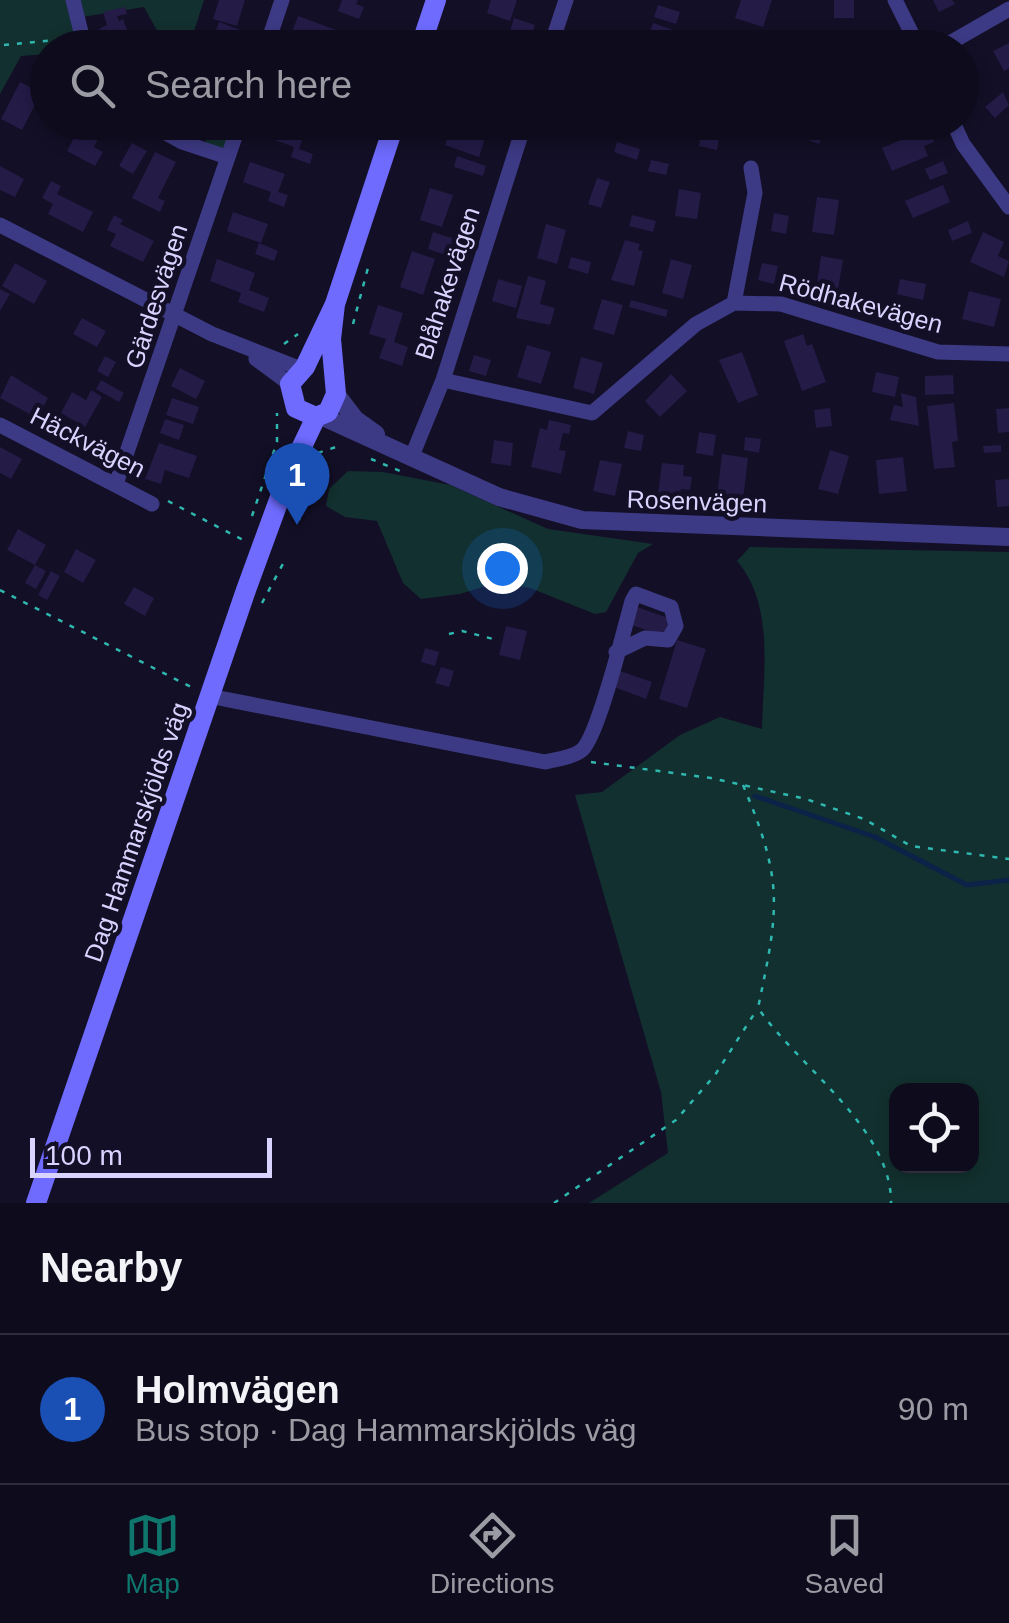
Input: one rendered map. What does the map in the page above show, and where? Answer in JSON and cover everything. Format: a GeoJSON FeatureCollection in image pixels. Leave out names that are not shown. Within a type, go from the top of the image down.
{"type":"FeatureCollection","features":[{"type":"Feature","properties":{"kind":"main road"},"geometry":{"type":"LineString","coordinates":[[426,30],[436,0]]}},
{"type":"Feature","properties":{"kind":"main road"},"geometry":{"type":"LineString","coordinates":[[299,374],[335,304],[389,140]]}},
{"type":"Feature","properties":{"kind":"main road"},"geometry":{"type":"LineString","coordinates":[[334,386],[335,304]]}},
{"type":"Feature","properties":{"kind":"main road"},"geometry":{"type":"LineString","coordinates":[[299,374],[321,369],[334,386]]}},
{"type":"Feature","properties":{"kind":"main road","name":"Dag Hammarskjölds väg"},"geometry":{"type":"LineString","coordinates":[[36,1203],[203,693],[296,479],[296,448],[303,413],[299,374]]}},
{"type":"Feature","properties":{"kind":"main road","name":"Dag Hammarskjölds väg"},"geometry":{"type":"LineString","coordinates":[[303,413],[334,386]]}},
{"type":"Feature","properties":{"kind":"street"},"geometry":{"type":"LineString","coordinates":[[73,0],[81,30]]}},
{"type":"Feature","properties":{"kind":"street"},"geometry":{"type":"LineString","coordinates":[[272,30],[282,0]]}},
{"type":"Feature","properties":{"kind":"street"},"geometry":{"type":"LineString","coordinates":[[556,30],[566,0]]}},
{"type":"Feature","properties":{"kind":"street"},"geometry":{"type":"LineString","coordinates":[[895,0],[910,30]]}},
{"type":"Feature","properties":{"kind":"street"},"geometry":{"type":"LineString","coordinates":[[972,30],[1009,9]]}},
{"type":"Feature","properties":{"kind":"street"},"geometry":{"type":"LineString","coordinates":[[178,140],[227,158]]}},
{"type":"Feature","properties":{"kind":"street","name":"Gärdesvägen"},"geometry":{"type":"LineString","coordinates":[[116,484],[234,140]]}},
{"type":"Feature","properties":{"kind":"street","name":"Blåhakevägen"},"geometry":{"type":"LineString","coordinates":[[404,453],[443,380],[519,140]]}},
{"type":"Feature","properties":{"kind":"street"},"geometry":{"type":"LineString","coordinates":[[961,140],[1009,207]]}},
{"type":"Feature","properties":{"kind":"street"},"geometry":{"type":"LineString","coordinates":[[443,380],[592,413],[696,324],[734,303],[755,193],[751,168]]}},
{"type":"Feature","properties":{"kind":"street"},"geometry":{"type":"LineString","coordinates":[[0,225],[299,374]]}},
{"type":"Feature","properties":{"kind":"street","name":"Rödhakevägen"},"geometry":{"type":"LineString","coordinates":[[734,303],[781,304],[938,352],[1009,354]]}},
{"type":"Feature","properties":{"kind":"street"},"geometry":{"type":"LineString","coordinates":[[236,345],[276,360],[299,374]]}},
{"type":"Feature","properties":{"kind":"street","name":"Rosenvägen"},"geometry":{"type":"LineString","coordinates":[[334,386],[356,418],[404,453]]}},
{"type":"Feature","properties":{"kind":"street","name":"Rosenvägen"},"geometry":{"type":"LineString","coordinates":[[303,413],[526,508],[582,520],[1009,536]]}},
{"type":"Feature","properties":{"kind":"street","name":"Häckvägen"},"geometry":{"type":"LineString","coordinates":[[0,425],[152,504]]}},
{"type":"Feature","properties":{"kind":"street"},"geometry":{"type":"LineString","coordinates":[[203,693],[519,760],[560,758],[583,749],[592,736],[616,652],[636,594],[670,607],[676,626],[668,640],[645,638],[616,652]]}},
{"type":"Feature","properties":{"kind":"path"},"geometry":{"type":"LineString","coordinates":[[4,45],[30,44]]}},
{"type":"Feature","properties":{"kind":"path"},"geometry":{"type":"LineString","coordinates":[[276,360],[293,336],[319,336]]}},
{"type":"Feature","properties":{"kind":"path"},"geometry":{"type":"LineString","coordinates":[[303,413],[278,442],[322,454],[336,450],[350,430]]}},
{"type":"Feature","properties":{"kind":"path"},"geometry":{"type":"LineString","coordinates":[[296,479],[299,520]]}},
{"type":"Feature","properties":{"kind":"path"},"geometry":{"type":"LineString","coordinates":[[152,504],[170,502],[246,542]]}},
{"type":"Feature","properties":{"kind":"path"},"geometry":{"type":"LineString","coordinates":[[0,590],[203,693]]}},
{"type":"Feature","properties":{"kind":"path"},"geometry":{"type":"LineString","coordinates":[[449,634],[462,632],[496,640]]}},
{"type":"Feature","properties":{"kind":"path"},"geometry":{"type":"LineString","coordinates":[[560,758],[743,785],[837,808],[910,846],[1009,859]]}},
{"type":"Feature","properties":{"kind":"path"},"geometry":{"type":"LineString","coordinates":[[554,1203],[676,1120],[715,1075],[758,1008],[776,920],[774,872],[743,785]]}},
{"type":"Feature","properties":{"kind":"path"},"geometry":{"type":"LineString","coordinates":[[758,1008],[877,1148],[892,1187],[890,1203]]}},
{"type":"Feature","properties":{"kind":"green space"},"geometry":{"type":"Polygon","coordinates":[[[0,0],[204,0],[194,30],[157,30],[144,7],[76,18],[80,30],[30,30],[30,55],[21,56],[0,94],[0,0]]]}},
{"type":"Feature","properties":{"kind":"green space"},"geometry":{"type":"Polygon","coordinates":[[[206,140],[234,140],[227,157],[203,149],[206,140]]]}},
{"type":"Feature","properties":{"kind":"green space"},"geometry":{"type":"Polygon","coordinates":[[[348,471],[383,472],[450,485],[548,529],[653,544],[638,553],[606,612],[595,614],[530,588],[499,582],[460,594],[421,599],[403,583],[377,521],[345,517],[326,506],[329,489],[348,471]]]}},
{"type":"Feature","properties":{"kind":"green space"},"geometry":{"type":"Polygon","coordinates":[[[750,547],[1009,552],[1009,1203],[589,1203],[668,1153],[661,1092],[575,795],[602,792],[680,735],[720,717],[762,729],[764,641],[757,598],[737,561],[750,547]]]}},
{"type":"Feature","properties":{"kind":"building"},"geometry":{"type":"Polygon","coordinates":[[[219,0],[245,0],[237,26],[213,19],[219,0]]]}},
{"type":"Feature","properties":{"kind":"building"},"geometry":{"type":"Polygon","coordinates":[[[342,0],[358,0],[356,4],[364,7],[359,19],[338,11],[342,0]]]}},
{"type":"Feature","properties":{"kind":"building"},"geometry":{"type":"Polygon","coordinates":[[[491,0],[517,0],[510,21],[487,13],[491,0]]]}},
{"type":"Feature","properties":{"kind":"building"},"geometry":{"type":"Polygon","coordinates":[[[741,0],[772,0],[763,27],[735,18],[741,0]]]}},
{"type":"Feature","properties":{"kind":"building"},"geometry":{"type":"Polygon","coordinates":[[[834,0],[854,0],[854,18],[834,18],[834,0]]]}},
{"type":"Feature","properties":{"kind":"building"},"geometry":{"type":"Polygon","coordinates":[[[933,0],[952,0],[955,4],[939,12],[933,0]]]}},
{"type":"Feature","properties":{"kind":"building"},"geometry":{"type":"Polygon","coordinates":[[[658,5],[680,12],[676,24],[654,17],[658,5]]]}},
{"type":"Feature","properties":{"kind":"building"},"geometry":{"type":"Polygon","coordinates":[[[125,7],[127,14],[117,16],[119,21],[123,19],[127,30],[99,30],[107,25],[103,12],[125,7]]]}},
{"type":"Feature","properties":{"kind":"building"},"geometry":{"type":"Polygon","coordinates":[[[298,16],[336,30],[293,30],[298,16]]]}},
{"type":"Feature","properties":{"kind":"building"},"geometry":{"type":"Polygon","coordinates":[[[514,18],[535,25],[533,30],[510,30],[514,18]]]}},
{"type":"Feature","properties":{"kind":"building"},"geometry":{"type":"Polygon","coordinates":[[[219,22],[240,30],[216,30],[219,22]]]}},
{"type":"Feature","properties":{"kind":"building"},"geometry":{"type":"Polygon","coordinates":[[[653,23],[673,30],[650,30],[653,23]]]}},
{"type":"Feature","properties":{"kind":"building"},"geometry":{"type":"Polygon","coordinates":[[[1009,43],[1009,68],[1004,71],[993,51],[1009,43]]]}},
{"type":"Feature","properties":{"kind":"building"},"geometry":{"type":"Polygon","coordinates":[[[20,82],[30,87],[30,114],[22,130],[1,119],[20,82]]]}},
{"type":"Feature","properties":{"kind":"building"},"geometry":{"type":"Polygon","coordinates":[[[1003,92],[1009,105],[995,118],[985,107],[1003,92]]]}},
{"type":"Feature","properties":{"kind":"building"},"geometry":{"type":"Polygon","coordinates":[[[73,140],[98,140],[94,147],[103,152],[95,166],[67,151],[73,140]]]}},
{"type":"Feature","properties":{"kind":"building"},"geometry":{"type":"Polygon","coordinates":[[[275,140],[302,140],[299,149],[313,154],[310,164],[291,157],[294,147],[275,140]]]}},
{"type":"Feature","properties":{"kind":"building"},"geometry":{"type":"Polygon","coordinates":[[[447,140],[484,140],[479,157],[445,145],[447,140]]]}},
{"type":"Feature","properties":{"kind":"building"},"geometry":{"type":"Polygon","coordinates":[[[700,140],[719,140],[717,150],[699,146],[700,140]]]}},
{"type":"Feature","properties":{"kind":"building"},"geometry":{"type":"Polygon","coordinates":[[[901,140],[934,142],[924,146],[928,156],[892,171],[882,148],[901,140]]]}},
{"type":"Feature","properties":{"kind":"building"},"geometry":{"type":"Polygon","coordinates":[[[617,142],[640,149],[637,160],[614,152],[617,142]]]}},
{"type":"Feature","properties":{"kind":"building"},"geometry":{"type":"Polygon","coordinates":[[[132,143],[147,151],[133,174],[119,166],[132,143]]]}},
{"type":"Feature","properties":{"kind":"building"},"geometry":{"type":"Polygon","coordinates":[[[155,152],[176,162],[158,198],[165,201],[160,212],[132,198],[155,152]]]}},
{"type":"Feature","properties":{"kind":"building"},"geometry":{"type":"Polygon","coordinates":[[[457,156],[486,166],[483,176],[454,167],[457,156]]]}},
{"type":"Feature","properties":{"kind":"building"},"geometry":{"type":"Polygon","coordinates":[[[651,160],[669,164],[666,175],[648,171],[651,160]]]}},
{"type":"Feature","properties":{"kind":"building"},"geometry":{"type":"Polygon","coordinates":[[[943,161],[948,173],[930,180],[925,169],[943,161]]]}},
{"type":"Feature","properties":{"kind":"building"},"geometry":{"type":"Polygon","coordinates":[[[250,162],[285,174],[278,192],[288,195],[284,207],[268,201],[271,192],[243,182],[250,162]]]}},
{"type":"Feature","properties":{"kind":"building"},"geometry":{"type":"Polygon","coordinates":[[[0,166],[24,179],[15,197],[0,190],[0,166]]]}},
{"type":"Feature","properties":{"kind":"building"},"geometry":{"type":"Polygon","coordinates":[[[597,178],[610,182],[601,208],[588,204],[597,178]]]}},
{"type":"Feature","properties":{"kind":"building"},"geometry":{"type":"Polygon","coordinates":[[[51,181],[61,186],[57,194],[93,212],[83,232],[48,214],[53,204],[42,198],[51,181]]]}},
{"type":"Feature","properties":{"kind":"building"},"geometry":{"type":"Polygon","coordinates":[[[943,185],[950,202],[913,218],[905,201],[943,185]]]}},
{"type":"Feature","properties":{"kind":"building"},"geometry":{"type":"Polygon","coordinates":[[[430,188],[453,195],[442,227],[420,220],[430,188]]]}},
{"type":"Feature","properties":{"kind":"building"},"geometry":{"type":"Polygon","coordinates":[[[679,189],[701,193],[697,219],[675,216],[679,189]]]}},
{"type":"Feature","properties":{"kind":"building"},"geometry":{"type":"Polygon","coordinates":[[[817,197],[839,200],[834,235],[812,232],[817,197]]]}},
{"type":"Feature","properties":{"kind":"building"},"geometry":{"type":"Polygon","coordinates":[[[233,212],[268,224],[261,243],[227,231],[233,212]]]}},
{"type":"Feature","properties":{"kind":"building"},"geometry":{"type":"Polygon","coordinates":[[[774,213],[789,216],[786,234],[771,231],[774,213]]]}},
{"type":"Feature","properties":{"kind":"building"},"geometry":{"type":"Polygon","coordinates":[[[114,215],[123,220],[120,224],[154,241],[143,262],[110,246],[116,234],[107,230],[114,215]]]}},
{"type":"Feature","properties":{"kind":"building"},"geometry":{"type":"Polygon","coordinates":[[[632,215],[656,221],[653,232],[629,226],[632,215]]]}},
{"type":"Feature","properties":{"kind":"building"},"geometry":{"type":"Polygon","coordinates":[[[968,221],[972,233],[952,241],[948,230],[968,221]]]}},
{"type":"Feature","properties":{"kind":"building"},"geometry":{"type":"Polygon","coordinates":[[[546,224],[566,230],[557,264],[537,258],[546,224]]]}},
{"type":"Feature","properties":{"kind":"building"},"geometry":{"type":"Polygon","coordinates":[[[433,232],[461,241],[455,258],[428,249],[433,232]]]}},
{"type":"Feature","properties":{"kind":"building"},"geometry":{"type":"Polygon","coordinates":[[[983,232],[1004,242],[998,256],[1009,261],[1004,277],[970,262],[983,232]]]}},
{"type":"Feature","properties":{"kind":"building"},"geometry":{"type":"Polygon","coordinates":[[[625,240],[640,244],[638,250],[643,251],[634,286],[611,280],[625,240]]]}},
{"type":"Feature","properties":{"kind":"building"},"geometry":{"type":"Polygon","coordinates":[[[259,243],[278,251],[274,261],[255,254],[259,243]]]}},
{"type":"Feature","properties":{"kind":"building"},"geometry":{"type":"Polygon","coordinates":[[[412,251],[435,259],[423,295],[400,287],[412,251]]]}},
{"type":"Feature","properties":{"kind":"building"},"geometry":{"type":"Polygon","coordinates":[[[821,256],[843,260],[837,295],[816,291],[821,256]]]}},
{"type":"Feature","properties":{"kind":"building"},"geometry":{"type":"Polygon","coordinates":[[[571,257],[591,262],[588,274],[568,268],[571,257]]]}},
{"type":"Feature","properties":{"kind":"building"},"geometry":{"type":"Polygon","coordinates":[[[217,259],[255,273],[249,290],[269,298],[264,312],[238,302],[241,293],[210,281],[217,259]]]}},
{"type":"Feature","properties":{"kind":"building"},"geometry":{"type":"Polygon","coordinates":[[[671,259],[692,265],[683,299],[662,293],[671,259]]]}},
{"type":"Feature","properties":{"kind":"building"},"geometry":{"type":"Polygon","coordinates":[[[15,263],[47,281],[34,304],[2,286],[15,263]]]}},
{"type":"Feature","properties":{"kind":"building"},"geometry":{"type":"Polygon","coordinates":[[[762,263],[778,266],[774,284],[758,280],[762,263]]]}},
{"type":"Feature","properties":{"kind":"building"},"geometry":{"type":"Polygon","coordinates":[[[528,276],[546,281],[540,304],[555,308],[550,325],[516,318],[528,276]]]}},
{"type":"Feature","properties":{"kind":"building"},"geometry":{"type":"Polygon","coordinates":[[[498,279],[522,286],[516,308],[492,301],[498,279]]]}},
{"type":"Feature","properties":{"kind":"building"},"geometry":{"type":"Polygon","coordinates":[[[900,279],[926,284],[923,300],[897,294],[900,279]]]}},
{"type":"Feature","properties":{"kind":"building"},"geometry":{"type":"Polygon","coordinates":[[[0,289],[10,294],[0,311],[0,289]]]}},
{"type":"Feature","properties":{"kind":"building"},"geometry":{"type":"Polygon","coordinates":[[[969,291],[1001,299],[994,327],[962,319],[969,291]]]}},
{"type":"Feature","properties":{"kind":"building"},"geometry":{"type":"Polygon","coordinates":[[[602,299],[623,305],[614,335],[593,329],[602,299]]]}},
{"type":"Feature","properties":{"kind":"building"},"geometry":{"type":"Polygon","coordinates":[[[631,300],[668,310],[666,317],[629,307],[631,300]]]}},
{"type":"Feature","properties":{"kind":"building"},"geometry":{"type":"Polygon","coordinates":[[[378,305],[403,313],[394,342],[408,347],[402,366],[379,358],[386,339],[369,334],[378,305]]]}},
{"type":"Feature","properties":{"kind":"building"},"geometry":{"type":"Polygon","coordinates":[[[82,318],[106,331],[97,347],[73,334],[82,318]]]}},
{"type":"Feature","properties":{"kind":"building"},"geometry":{"type":"Polygon","coordinates":[[[803,334],[807,346],[812,344],[826,382],[802,391],[784,341],[803,334]]]}},
{"type":"Feature","properties":{"kind":"building"},"geometry":{"type":"Polygon","coordinates":[[[527,345],[551,352],[541,384],[517,377],[527,345]]]}},
{"type":"Feature","properties":{"kind":"building"},"geometry":{"type":"Polygon","coordinates":[[[742,352],[758,395],[738,403],[719,360],[742,352]]]}},
{"type":"Feature","properties":{"kind":"building"},"geometry":{"type":"Polygon","coordinates":[[[474,355],[491,360],[486,376],[469,371],[474,355]]]}},
{"type":"Feature","properties":{"kind":"building"},"geometry":{"type":"Polygon","coordinates":[[[105,356],[116,362],[108,377],[97,371],[105,356]]]}},
{"type":"Feature","properties":{"kind":"building"},"geometry":{"type":"Polygon","coordinates":[[[581,357],[603,363],[594,394],[573,388],[581,357]]]}},
{"type":"Feature","properties":{"kind":"building"},"geometry":{"type":"Polygon","coordinates":[[[180,368],[205,381],[196,399],[171,386],[180,368]]]}},
{"type":"Feature","properties":{"kind":"building"},"geometry":{"type":"Polygon","coordinates":[[[876,372],[899,377],[895,397],[872,392],[876,372]]]}},
{"type":"Feature","properties":{"kind":"building"},"geometry":{"type":"Polygon","coordinates":[[[671,374],[687,391],[660,417],[645,401],[671,374]]]}},
{"type":"Feature","properties":{"kind":"building"},"geometry":{"type":"Polygon","coordinates":[[[11,375],[48,398],[37,418],[0,398],[11,375]]]}},
{"type":"Feature","properties":{"kind":"building"},"geometry":{"type":"Polygon","coordinates":[[[953,375],[954,394],[925,395],[925,376],[953,375]]]}},
{"type":"Feature","properties":{"kind":"building"},"geometry":{"type":"Polygon","coordinates":[[[101,380],[124,393],[119,402],[96,389],[101,380]]]}},
{"type":"Feature","properties":{"kind":"building"},"geometry":{"type":"Polygon","coordinates":[[[91,390],[102,397],[85,427],[61,413],[72,392],[86,400],[91,390]]]}},
{"type":"Feature","properties":{"kind":"building"},"geometry":{"type":"Polygon","coordinates":[[[901,393],[916,397],[919,426],[890,420],[894,405],[903,407],[901,393]]]}},
{"type":"Feature","properties":{"kind":"building"},"geometry":{"type":"Polygon","coordinates":[[[172,398],[199,407],[193,424],[166,415],[172,398]]]}},
{"type":"Feature","properties":{"kind":"building"},"geometry":{"type":"Polygon","coordinates":[[[954,403],[958,441],[952,442],[955,467],[934,469],[927,406],[954,403]]]}},
{"type":"Feature","properties":{"kind":"building"},"geometry":{"type":"Polygon","coordinates":[[[830,408],[832,426],[816,428],[814,410],[830,408]]]}},
{"type":"Feature","properties":{"kind":"building"},"geometry":{"type":"Polygon","coordinates":[[[1009,408],[1009,432],[998,433],[996,409],[1009,408]]]}},
{"type":"Feature","properties":{"kind":"building"},"geometry":{"type":"Polygon","coordinates":[[[165,419],[184,425],[179,440],[160,433],[165,419]]]}},
{"type":"Feature","properties":{"kind":"building"},"geometry":{"type":"Polygon","coordinates":[[[549,420],[571,425],[569,434],[563,433],[559,450],[566,451],[561,474],[531,467],[540,428],[547,430],[549,420]]]}},
{"type":"Feature","properties":{"kind":"building"},"geometry":{"type":"Polygon","coordinates":[[[628,431],[644,435],[641,451],[624,448],[628,431]]]}},
{"type":"Feature","properties":{"kind":"building"},"geometry":{"type":"Polygon","coordinates":[[[699,432],[716,435],[713,456],[696,453],[699,432]]]}},
{"type":"Feature","properties":{"kind":"building"},"geometry":{"type":"Polygon","coordinates":[[[745,437],[761,439],[759,453],[744,450],[745,437]]]}},
{"type":"Feature","properties":{"kind":"building"},"geometry":{"type":"Polygon","coordinates":[[[494,440],[513,443],[511,466],[491,463],[494,440]]]}},
{"type":"Feature","properties":{"kind":"building"},"geometry":{"type":"Polygon","coordinates":[[[159,443],[197,456],[189,478],[165,470],[161,484],[145,479],[159,443]]]}},
{"type":"Feature","properties":{"kind":"building"},"geometry":{"type":"Polygon","coordinates":[[[1001,445],[1001,452],[984,453],[983,446],[1001,445]]]}},
{"type":"Feature","properties":{"kind":"building"},"geometry":{"type":"Polygon","coordinates":[[[0,447],[22,459],[11,479],[0,473],[0,447]]]}},
{"type":"Feature","properties":{"kind":"building"},"geometry":{"type":"Polygon","coordinates":[[[830,450],[849,456],[838,494],[818,489],[830,450]]]}},
{"type":"Feature","properties":{"kind":"building"},"geometry":{"type":"Polygon","coordinates":[[[722,454],[748,458],[743,500],[717,497],[722,454]]]}},
{"type":"Feature","properties":{"kind":"building"},"geometry":{"type":"Polygon","coordinates":[[[903,457],[907,491],[879,494],[876,460],[903,457]]]}},
{"type":"Feature","properties":{"kind":"building"},"geometry":{"type":"Polygon","coordinates":[[[600,460],[622,464],[615,496],[593,491],[600,460]]]}},
{"type":"Feature","properties":{"kind":"building"},"geometry":{"type":"Polygon","coordinates":[[[662,463],[684,465],[683,476],[692,477],[690,490],[681,489],[680,498],[658,495],[662,463]]]}},
{"type":"Feature","properties":{"kind":"building"},"geometry":{"type":"Polygon","coordinates":[[[1009,479],[1009,506],[997,507],[995,480],[1009,479]]]}},
{"type":"Feature","properties":{"kind":"building"},"geometry":{"type":"Polygon","coordinates":[[[18,529],[46,545],[35,565],[7,550],[18,529]]]}},
{"type":"Feature","properties":{"kind":"building"},"geometry":{"type":"Polygon","coordinates":[[[76,549],[96,560],[83,583],[64,572],[76,549]]]}},
{"type":"Feature","properties":{"kind":"building"},"geometry":{"type":"Polygon","coordinates":[[[35,565],[46,571],[36,589],[25,583],[35,565]]]}},
{"type":"Feature","properties":{"kind":"building"},"geometry":{"type":"Polygon","coordinates":[[[51,571],[60,576],[47,600],[38,595],[51,571]]]}},
{"type":"Feature","properties":{"kind":"building"},"geometry":{"type":"Polygon","coordinates":[[[134,587],[154,598],[145,616],[124,604],[134,587]]]}},
{"type":"Feature","properties":{"kind":"building"},"geometry":{"type":"Polygon","coordinates":[[[637,607],[671,619],[665,636],[631,625],[637,607]]]}},
{"type":"Feature","properties":{"kind":"building"},"geometry":{"type":"Polygon","coordinates":[[[506,626],[527,631],[520,660],[499,655],[506,626]]]}},
{"type":"Feature","properties":{"kind":"building"},"geometry":{"type":"Polygon","coordinates":[[[677,640],[706,649],[687,708],[659,699],[677,640]]]}},
{"type":"Feature","properties":{"kind":"building"},"geometry":{"type":"Polygon","coordinates":[[[425,648],[439,652],[435,666],[421,662],[425,648]]]}},
{"type":"Feature","properties":{"kind":"building"},"geometry":{"type":"Polygon","coordinates":[[[441,667],[454,671],[449,687],[435,683],[441,667]]]}},
{"type":"Feature","properties":{"kind":"building"},"geometry":{"type":"Polygon","coordinates":[[[620,671],[652,682],[646,699],[614,687],[620,671]]]}},
{"type":"Feature","properties":{"kind":"waterway"},"geometry":{"type":"LineString","coordinates":[[755,796],[875,837],[967,885],[1009,880]]}},
{"type":"Feature","properties":{"kind":"place","name":"Holmvägen"},"geometry":{"type":"Point","coordinates":[297,525]}}]}
